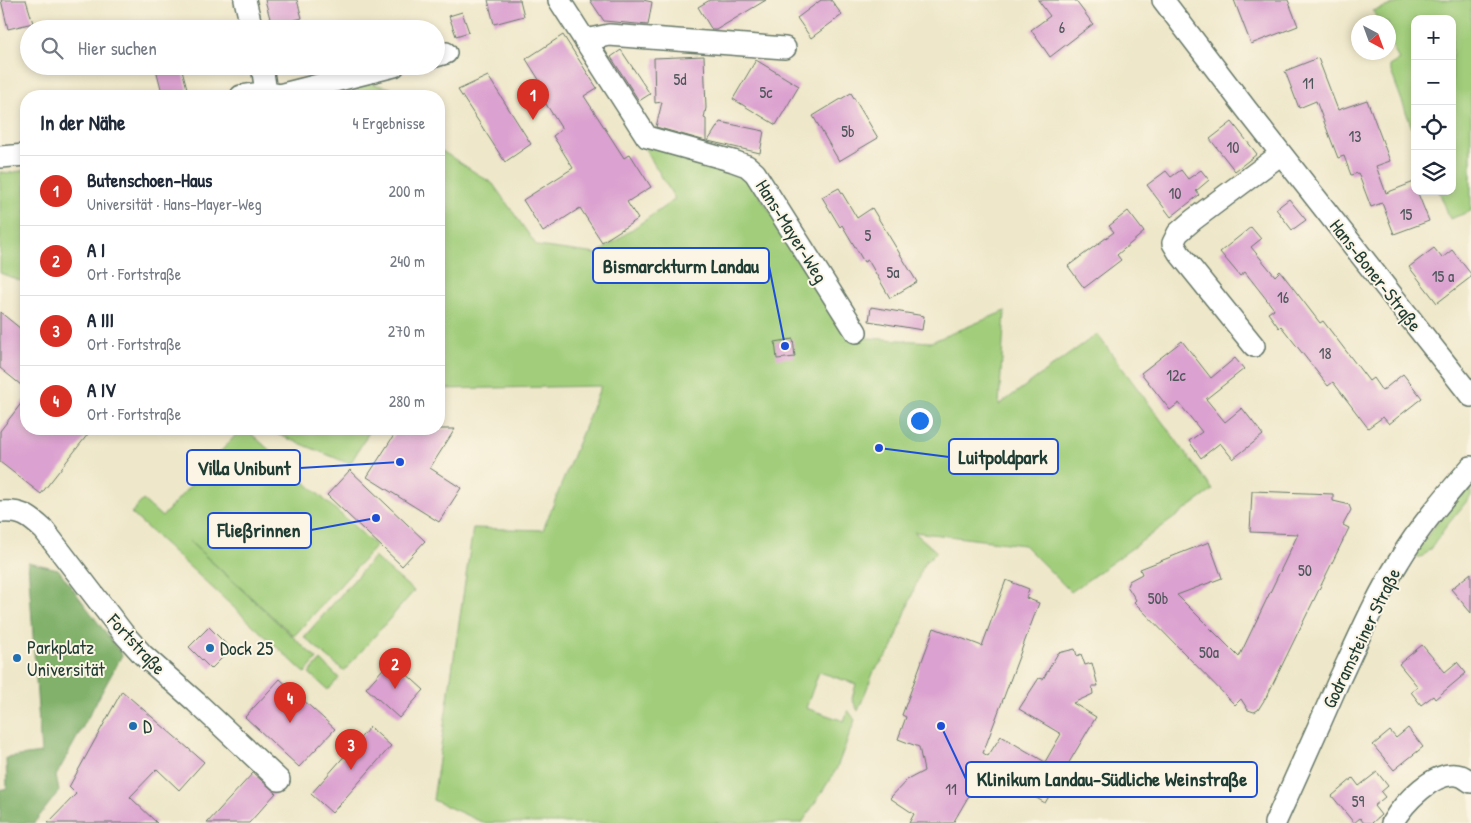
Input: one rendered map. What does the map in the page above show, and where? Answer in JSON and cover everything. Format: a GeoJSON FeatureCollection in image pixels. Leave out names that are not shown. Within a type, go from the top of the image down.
{"type":"FeatureCollection","features":[{"type":"Feature","properties":{"kind":"street"},"geometry":{"type":"LineString","coordinates":[[244,0],[250,20]]}},
{"type":"Feature","properties":{"kind":"street","name":"Hans-Mayer-Weg"},"geometry":{"type":"LineString","coordinates":[[559,0],[647,137],[733,161],[747,166],[756,173],[856,332]]}},
{"type":"Feature","properties":{"kind":"street","name":"Hans-Boner-Straße"},"geometry":{"type":"LineString","coordinates":[[1163,0],[1471,396]]}},
{"type":"Feature","properties":{"kind":"street"},"geometry":{"type":"LineString","coordinates":[[585,40],[609,35],[785,48]]}},
{"type":"Feature","properties":{"kind":"street"},"geometry":{"type":"LineString","coordinates":[[263,75],[266,90]]}},
{"type":"Feature","properties":{"kind":"street"},"geometry":{"type":"LineString","coordinates":[[299,90],[358,75]]}},
{"type":"Feature","properties":{"kind":"street"},"geometry":{"type":"LineString","coordinates":[[1254,346],[1173,243],[1178,233],[1193,220],[1281,154]]}},
{"type":"Feature","properties":{"kind":"street"},"geometry":{"type":"LineString","coordinates":[[0,157],[20,156]]}},
{"type":"Feature","properties":{"kind":"street","name":"Godramsteiner Straße"},"geometry":{"type":"LineString","coordinates":[[1275,823],[1357,642],[1385,585],[1419,531],[1439,504],[1471,468]]}},
{"type":"Feature","properties":{"kind":"street","name":"Fortstraße"},"geometry":{"type":"LineString","coordinates":[[0,512],[10,511],[29,516],[44,530],[123,634],[279,780]]}},
{"type":"Feature","properties":{"kind":"street"},"geometry":{"type":"LineString","coordinates":[[1392,823],[1398,813],[1412,798],[1437,779],[1454,775],[1461,776],[1471,782]]}},
{"type":"Feature","properties":{"kind":"green space"},"geometry":{"type":"Polygon","coordinates":[[[1407,0],[1471,0],[1471,211],[1450,219],[1441,195],[1456,195],[1456,15],[1411,15],[1411,125],[1389,66],[1399,60],[1396,54],[1396,15],[1375,15],[1373,11],[1407,0]]]}},
{"type":"Feature","properties":{"kind":"green space"},"geometry":{"type":"Polygon","coordinates":[[[368,83],[391,88],[392,90],[342,90],[368,83]]]}},
{"type":"Feature","properties":{"kind":"green space"},"geometry":{"type":"Polygon","coordinates":[[[642,144],[741,167],[852,337],[931,342],[1005,311],[999,405],[1097,334],[1213,490],[1071,592],[1024,545],[914,532],[937,552],[925,562],[892,649],[874,671],[858,711],[852,699],[856,684],[819,672],[806,708],[844,721],[848,710],[855,720],[836,770],[802,823],[484,823],[433,800],[473,528],[543,530],[601,386],[445,389],[445,153],[493,184],[537,246],[597,254],[675,199],[642,144]]]}},
{"type":"Feature","properties":{"kind":"green space"},"geometry":{"type":"Polygon","coordinates":[[[20,171],[20,281],[0,273],[0,172],[20,171]]]}},
{"type":"Feature","properties":{"kind":"green space"},"geometry":{"type":"Polygon","coordinates":[[[236,435],[253,435],[376,546],[294,636],[189,541],[317,659],[305,673],[131,513],[143,500],[162,517],[236,435]]]}},
{"type":"Feature","properties":{"kind":"green space"},"geometry":{"type":"Polygon","coordinates":[[[280,435],[367,435],[350,464],[280,435]]]}},
{"type":"Feature","properties":{"kind":"green space"},"geometry":{"type":"Polygon","coordinates":[[[1471,479],[1471,496],[1432,547],[1423,556],[1418,558],[1412,556],[1471,479]]]}},
{"type":"Feature","properties":{"kind":"green space"},"geometry":{"type":"Polygon","coordinates":[[[374,557],[414,591],[344,671],[304,637],[374,557]]]}},
{"type":"Feature","properties":{"kind":"green space"},"geometry":{"type":"Polygon","coordinates":[[[28,562],[58,569],[122,655],[56,776],[59,791],[34,823],[0,823],[0,790],[7,788],[6,758],[41,753],[28,562]]]}},
{"type":"Feature","properties":{"kind":"green space"},"geometry":{"type":"Polygon","coordinates":[[[321,660],[339,678],[328,690],[309,673],[321,660]]]}},
{"type":"Feature","properties":{"kind":"building"},"geometry":{"type":"Polygon","coordinates":[[[1,0],[26,0],[32,20],[20,20],[20,26],[8,29],[1,0]]]}},
{"type":"Feature","properties":{"kind":"building"},"geometry":{"type":"Polygon","coordinates":[[[265,0],[297,0],[302,18],[294,20],[270,20],[265,0]]]}},
{"type":"Feature","properties":{"kind":"building"},"geometry":{"type":"Polygon","coordinates":[[[488,0],[520,0],[524,16],[494,24],[488,0]]]}},
{"type":"Feature","properties":{"kind":"building"},"geometry":{"type":"Polygon","coordinates":[[[590,0],[643,0],[652,2],[648,25],[604,21],[590,0]]]}},
{"type":"Feature","properties":{"kind":"building"},"geometry":{"type":"Polygon","coordinates":[[[710,0],[766,0],[716,30],[712,30],[698,7],[710,0]]]}},
{"type":"Feature","properties":{"kind":"building"},"geometry":{"type":"Polygon","coordinates":[[[821,0],[831,0],[842,15],[811,38],[797,18],[821,0]]]}},
{"type":"Feature","properties":{"kind":"building"},"geometry":{"type":"Polygon","coordinates":[[[1038,0],[1075,0],[1093,24],[1050,57],[1031,30],[1050,16],[1038,0]]]}},
{"type":"Feature","properties":{"kind":"building"},"geometry":{"type":"Polygon","coordinates":[[[1234,0],[1288,0],[1298,26],[1251,44],[1234,0]]]}},
{"type":"Feature","properties":{"kind":"building"},"geometry":{"type":"Polygon","coordinates":[[[462,12],[469,32],[456,36],[449,16],[462,12]]]}},
{"type":"Feature","properties":{"kind":"building"},"geometry":{"type":"Polygon","coordinates":[[[563,35],[597,88],[584,96],[624,158],[630,154],[651,187],[627,202],[638,219],[602,242],[580,208],[543,232],[523,200],[573,168],[553,136],[562,129],[537,90],[543,86],[526,59],[563,35]]]}},
{"type":"Feature","properties":{"kind":"building"},"geometry":{"type":"Polygon","coordinates":[[[621,50],[650,94],[639,101],[611,57],[621,50]]]}},
{"type":"Feature","properties":{"kind":"building"},"geometry":{"type":"Polygon","coordinates":[[[704,56],[706,141],[656,127],[662,102],[655,103],[654,58],[704,56]]]}},
{"type":"Feature","properties":{"kind":"building"},"geometry":{"type":"Polygon","coordinates":[[[1318,58],[1338,110],[1367,100],[1390,161],[1376,166],[1386,193],[1411,183],[1411,195],[1419,195],[1429,221],[1394,234],[1382,203],[1371,207],[1358,173],[1351,175],[1344,156],[1338,158],[1316,101],[1299,108],[1285,71],[1318,58]]]}},
{"type":"Feature","properties":{"kind":"building"},"geometry":{"type":"Polygon","coordinates":[[[756,60],[799,86],[776,125],[733,99],[756,60]]]}},
{"type":"Feature","properties":{"kind":"building"},"geometry":{"type":"Polygon","coordinates":[[[158,75],[183,75],[187,90],[161,90],[158,75]]]}},
{"type":"Feature","properties":{"kind":"building"},"geometry":{"type":"Polygon","coordinates":[[[488,76],[531,144],[505,162],[458,90],[488,76]]]}},
{"type":"Feature","properties":{"kind":"building"},"geometry":{"type":"Polygon","coordinates":[[[851,93],[878,138],[839,161],[813,116],[851,93]]]}},
{"type":"Feature","properties":{"kind":"building"},"geometry":{"type":"Polygon","coordinates":[[[720,122],[764,131],[760,153],[708,141],[720,122]]]}},
{"type":"Feature","properties":{"kind":"building"},"geometry":{"type":"Polygon","coordinates":[[[1232,122],[1257,154],[1235,171],[1210,139],[1232,122]]]}},
{"type":"Feature","properties":{"kind":"building"},"geometry":{"type":"Polygon","coordinates":[[[1181,170],[1188,179],[1201,170],[1209,180],[1196,191],[1199,195],[1171,217],[1147,185],[1166,171],[1171,177],[1181,170]]]}},
{"type":"Feature","properties":{"kind":"building"},"geometry":{"type":"Polygon","coordinates":[[[839,188],[857,218],[872,208],[917,282],[890,298],[868,260],[864,262],[842,225],[840,227],[822,197],[839,188]]]}},
{"type":"Feature","properties":{"kind":"building"},"geometry":{"type":"Polygon","coordinates":[[[1289,199],[1306,220],[1292,230],[1276,209],[1289,199]]]}},
{"type":"Feature","properties":{"kind":"building"},"geometry":{"type":"Polygon","coordinates":[[[1128,211],[1144,232],[1117,255],[1121,260],[1084,288],[1068,266],[1114,232],[1109,226],[1128,211]]]}},
{"type":"Feature","properties":{"kind":"building"},"geometry":{"type":"Polygon","coordinates":[[[1251,227],[1261,239],[1251,247],[1275,276],[1280,271],[1320,323],[1323,321],[1369,381],[1373,378],[1382,391],[1403,374],[1422,398],[1389,424],[1383,417],[1368,428],[1333,382],[1328,386],[1281,326],[1279,328],[1268,313],[1274,309],[1245,272],[1240,276],[1220,252],[1251,227]]]}},
{"type":"Feature","properties":{"kind":"building"},"geometry":{"type":"Polygon","coordinates":[[[1434,248],[1442,258],[1452,250],[1471,274],[1471,277],[1437,303],[1409,267],[1434,248]]]}},
{"type":"Feature","properties":{"kind":"building"},"geometry":{"type":"Polygon","coordinates":[[[871,307],[924,316],[922,330],[869,321],[871,307]]]}},
{"type":"Feature","properties":{"kind":"building"},"geometry":{"type":"Polygon","coordinates":[[[0,312],[20,328],[20,384],[0,368],[0,312]]]}},
{"type":"Feature","properties":{"kind":"building"},"geometry":{"type":"Polygon","coordinates":[[[793,339],[795,357],[777,359],[775,342],[793,339]]]}},
{"type":"Feature","properties":{"kind":"building"},"geometry":{"type":"Polygon","coordinates":[[[1182,341],[1211,378],[1235,358],[1244,369],[1206,399],[1225,422],[1242,408],[1263,435],[1233,459],[1220,443],[1201,458],[1189,441],[1202,432],[1179,403],[1170,410],[1141,373],[1182,341]]]}},
{"type":"Feature","properties":{"kind":"building"},"geometry":{"type":"Polygon","coordinates":[[[20,405],[20,435],[87,435],[41,494],[0,462],[0,431],[20,405]]]}},
{"type":"Feature","properties":{"kind":"building"},"geometry":{"type":"Polygon","coordinates":[[[445,429],[455,429],[430,468],[461,488],[439,522],[367,477],[394,435],[445,435],[445,429]]]}},
{"type":"Feature","properties":{"kind":"building"},"geometry":{"type":"Polygon","coordinates":[[[350,470],[425,541],[402,566],[327,495],[350,470]]]}},
{"type":"Feature","properties":{"kind":"building"},"geometry":{"type":"Polygon","coordinates":[[[1252,491],[1333,494],[1333,501],[1349,505],[1351,510],[1343,525],[1349,528],[1268,694],[1258,710],[1254,712],[1248,710],[1241,699],[1235,705],[1134,602],[1136,600],[1127,586],[1129,581],[1142,574],[1140,569],[1209,542],[1222,578],[1177,595],[1239,657],[1298,534],[1250,532],[1252,491]]]}},
{"type":"Feature","properties":{"kind":"building"},"geometry":{"type":"Polygon","coordinates":[[[1471,573],[1471,613],[1451,589],[1471,573]]]}},
{"type":"Feature","properties":{"kind":"building"},"geometry":{"type":"Polygon","coordinates":[[[1006,580],[1029,589],[1026,598],[1039,603],[983,753],[988,756],[1001,736],[1045,762],[1061,734],[1019,709],[1039,678],[1043,679],[1058,653],[1075,649],[1077,656],[1081,654],[1085,665],[1092,663],[1098,686],[1092,686],[1093,694],[1073,703],[1096,717],[1045,803],[985,768],[953,823],[909,823],[914,814],[890,798],[907,780],[924,771],[919,747],[898,739],[906,717],[902,715],[934,628],[982,646],[1006,580]]]}},
{"type":"Feature","properties":{"kind":"building","name":"Dock 25"},"geometry":{"type":"Polygon","coordinates":[[[209,627],[231,649],[211,669],[189,647],[209,627]]]}},
{"type":"Feature","properties":{"kind":"building"},"geometry":{"type":"Polygon","coordinates":[[[1422,645],[1445,672],[1457,662],[1466,673],[1435,699],[1433,696],[1421,705],[1411,692],[1418,687],[1399,664],[1422,645]]]}},
{"type":"Feature","properties":{"kind":"building"},"geometry":{"type":"Polygon","coordinates":[[[391,660],[424,690],[399,718],[366,688],[391,660]]]}},
{"type":"Feature","properties":{"kind":"building"},"geometry":{"type":"Polygon","coordinates":[[[280,679],[335,729],[299,767],[245,717],[280,679]]]}},
{"type":"Feature","properties":{"kind":"building","name":"D"},"geometry":{"type":"Polygon","coordinates":[[[122,691],[204,762],[179,790],[157,769],[130,797],[157,823],[48,823],[76,794],[69,787],[122,691]]]}},
{"type":"Feature","properties":{"kind":"building"},"geometry":{"type":"Polygon","coordinates":[[[370,727],[391,746],[332,813],[311,794],[370,727]]]}},
{"type":"Feature","properties":{"kind":"building"},"geometry":{"type":"Polygon","coordinates":[[[1408,728],[1423,747],[1394,770],[1373,745],[1390,731],[1396,738],[1408,728]]]}},
{"type":"Feature","properties":{"kind":"building"},"geometry":{"type":"Polygon","coordinates":[[[1377,772],[1388,786],[1381,792],[1385,797],[1374,806],[1381,815],[1372,823],[1364,823],[1360,818],[1354,823],[1332,796],[1353,778],[1359,786],[1377,772]]]}},
{"type":"Feature","properties":{"kind":"building"},"geometry":{"type":"Polygon","coordinates":[[[253,773],[276,793],[249,823],[207,823],[253,773]]]}},
{"type":"Feature","properties":{"kind":"place","name":"Butenschoen-Haus"},"geometry":{"type":"Point","coordinates":[533,120]}},
{"type":"Feature","properties":{"kind":"place","name":"Bismarckturm Landau"},"geometry":{"type":"Point","coordinates":[785,346]}},
{"type":"Feature","properties":{"kind":"place","name":"Luitpoldpark"},"geometry":{"type":"Point","coordinates":[879,448]}},
{"type":"Feature","properties":{"kind":"place","name":"Villa Unibunt"},"geometry":{"type":"Point","coordinates":[400,462]}},
{"type":"Feature","properties":{"kind":"place","name":"Fließrinnen"},"geometry":{"type":"Point","coordinates":[376,518]}},
{"type":"Feature","properties":{"kind":"place","name":"Dock 25"},"geometry":{"type":"Point","coordinates":[210,648]}},
{"type":"Feature","properties":{"kind":"place","name":"Parkplatz Universität"},"geometry":{"type":"Point","coordinates":[17,658]}},
{"type":"Feature","properties":{"kind":"place","name":"A I"},"geometry":{"type":"Point","coordinates":[395,689]}},
{"type":"Feature","properties":{"kind":"place","name":"A IV"},"geometry":{"type":"Point","coordinates":[290,723]}},
{"type":"Feature","properties":{"kind":"place","name":"D"},"geometry":{"type":"Point","coordinates":[133,726]}},
{"type":"Feature","properties":{"kind":"place","name":"Klinikum Landau-Südliche Weinstraße"},"geometry":{"type":"Point","coordinates":[941,726]}},
{"type":"Feature","properties":{"kind":"place","name":"A III"},"geometry":{"type":"Point","coordinates":[351,770]}}]}
